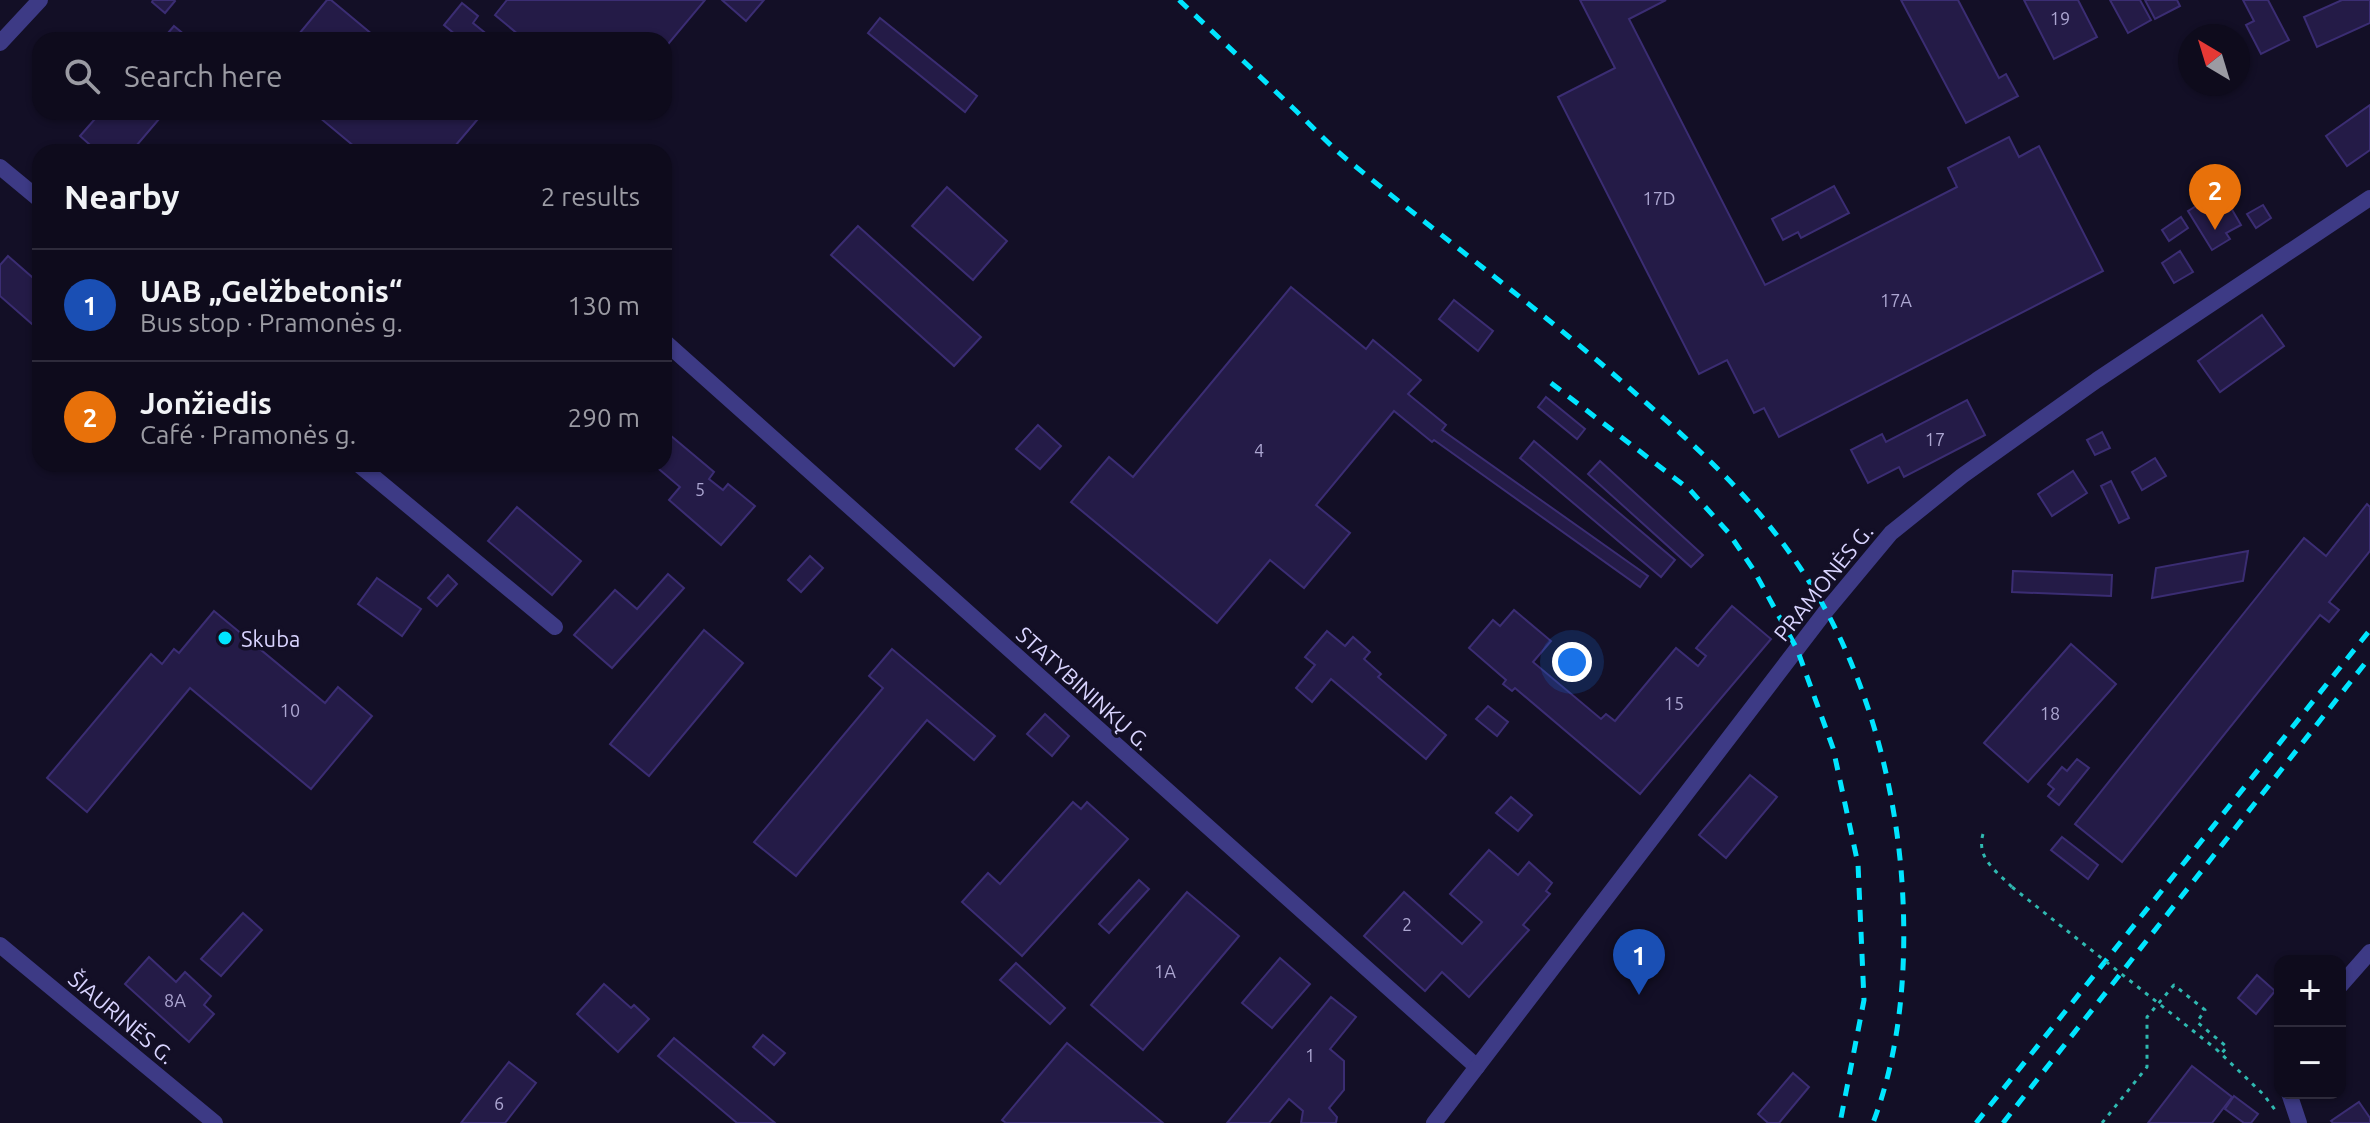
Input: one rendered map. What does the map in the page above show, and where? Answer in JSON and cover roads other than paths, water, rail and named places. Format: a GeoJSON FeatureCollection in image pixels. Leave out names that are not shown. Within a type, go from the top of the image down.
{"type":"FeatureCollection","features":[{"type":"Feature","properties":{"kind":"street"},"geometry":{"type":"LineString","coordinates":[[0,43],[40,0]]}},
{"type":"Feature","properties":{"kind":"street"},"geometry":{"type":"LineString","coordinates":[[0,167],[32,193]]}},
{"type":"Feature","properties":{"kind":"street","name":"PRAMONĖS G."},"geometry":{"type":"LineString","coordinates":[[1434,1123],[1826,611],[1891,533],[1962,476],[2084,388],[2370,198]]}},
{"type":"Feature","properties":{"kind":"street","name":"STATYBININKŲ G."},"geometry":{"type":"LineString","coordinates":[[672,348],[1477,1067]]}},
{"type":"Feature","properties":{"kind":"street"},"geometry":{"type":"LineString","coordinates":[[368,472],[555,627]]}},
{"type":"Feature","properties":{"kind":"street","name":"ŠIAURINĖS G."},"geometry":{"type":"LineString","coordinates":[[0,945],[215,1123]]}},
{"type":"Feature","properties":{"kind":"street"},"geometry":{"type":"LineString","coordinates":[[2346,979],[2370,952]]}},
{"type":"Feature","properties":{"kind":"street"},"geometry":{"type":"LineString","coordinates":[[2291,1099],[2299,1123]]}},
{"type":"Feature","properties":{"kind":"railway"},"geometry":{"type":"LineString","coordinates":[[1179,0],[1343,156],[1572,339],[1684,437],[1759,514],[1815,591],[1835,628],[1867,705],[1889,786],[1901,869],[1904,933],[1901,998],[1891,1062],[1873,1123]]}},
{"type":"Feature","properties":{"kind":"railway"},"geometry":{"type":"LineString","coordinates":[[1551,383],[1690,490],[1728,532],[1753,569],[1797,649],[1833,748],[1858,864],[1864,1000],[1840,1123]]}},
{"type":"Feature","properties":{"kind":"railway"},"geometry":{"type":"LineString","coordinates":[[1976,1123],[2370,630]]}},
{"type":"Feature","properties":{"kind":"railway"},"geometry":{"type":"LineString","coordinates":[[2003,1123],[2370,657]]}},
{"type":"Feature","properties":{"kind":"place","name":"Jonžiedis"},"geometry":{"type":"Point","coordinates":[2215,230]}},
{"type":"Feature","properties":{"kind":"place","name":"Skuba"},"geometry":{"type":"Point","coordinates":[225,638]}},
{"type":"Feature","properties":{"kind":"place","name":"UAB „Gelžbetonis“"},"geometry":{"type":"Point","coordinates":[1639,995]}}]}
